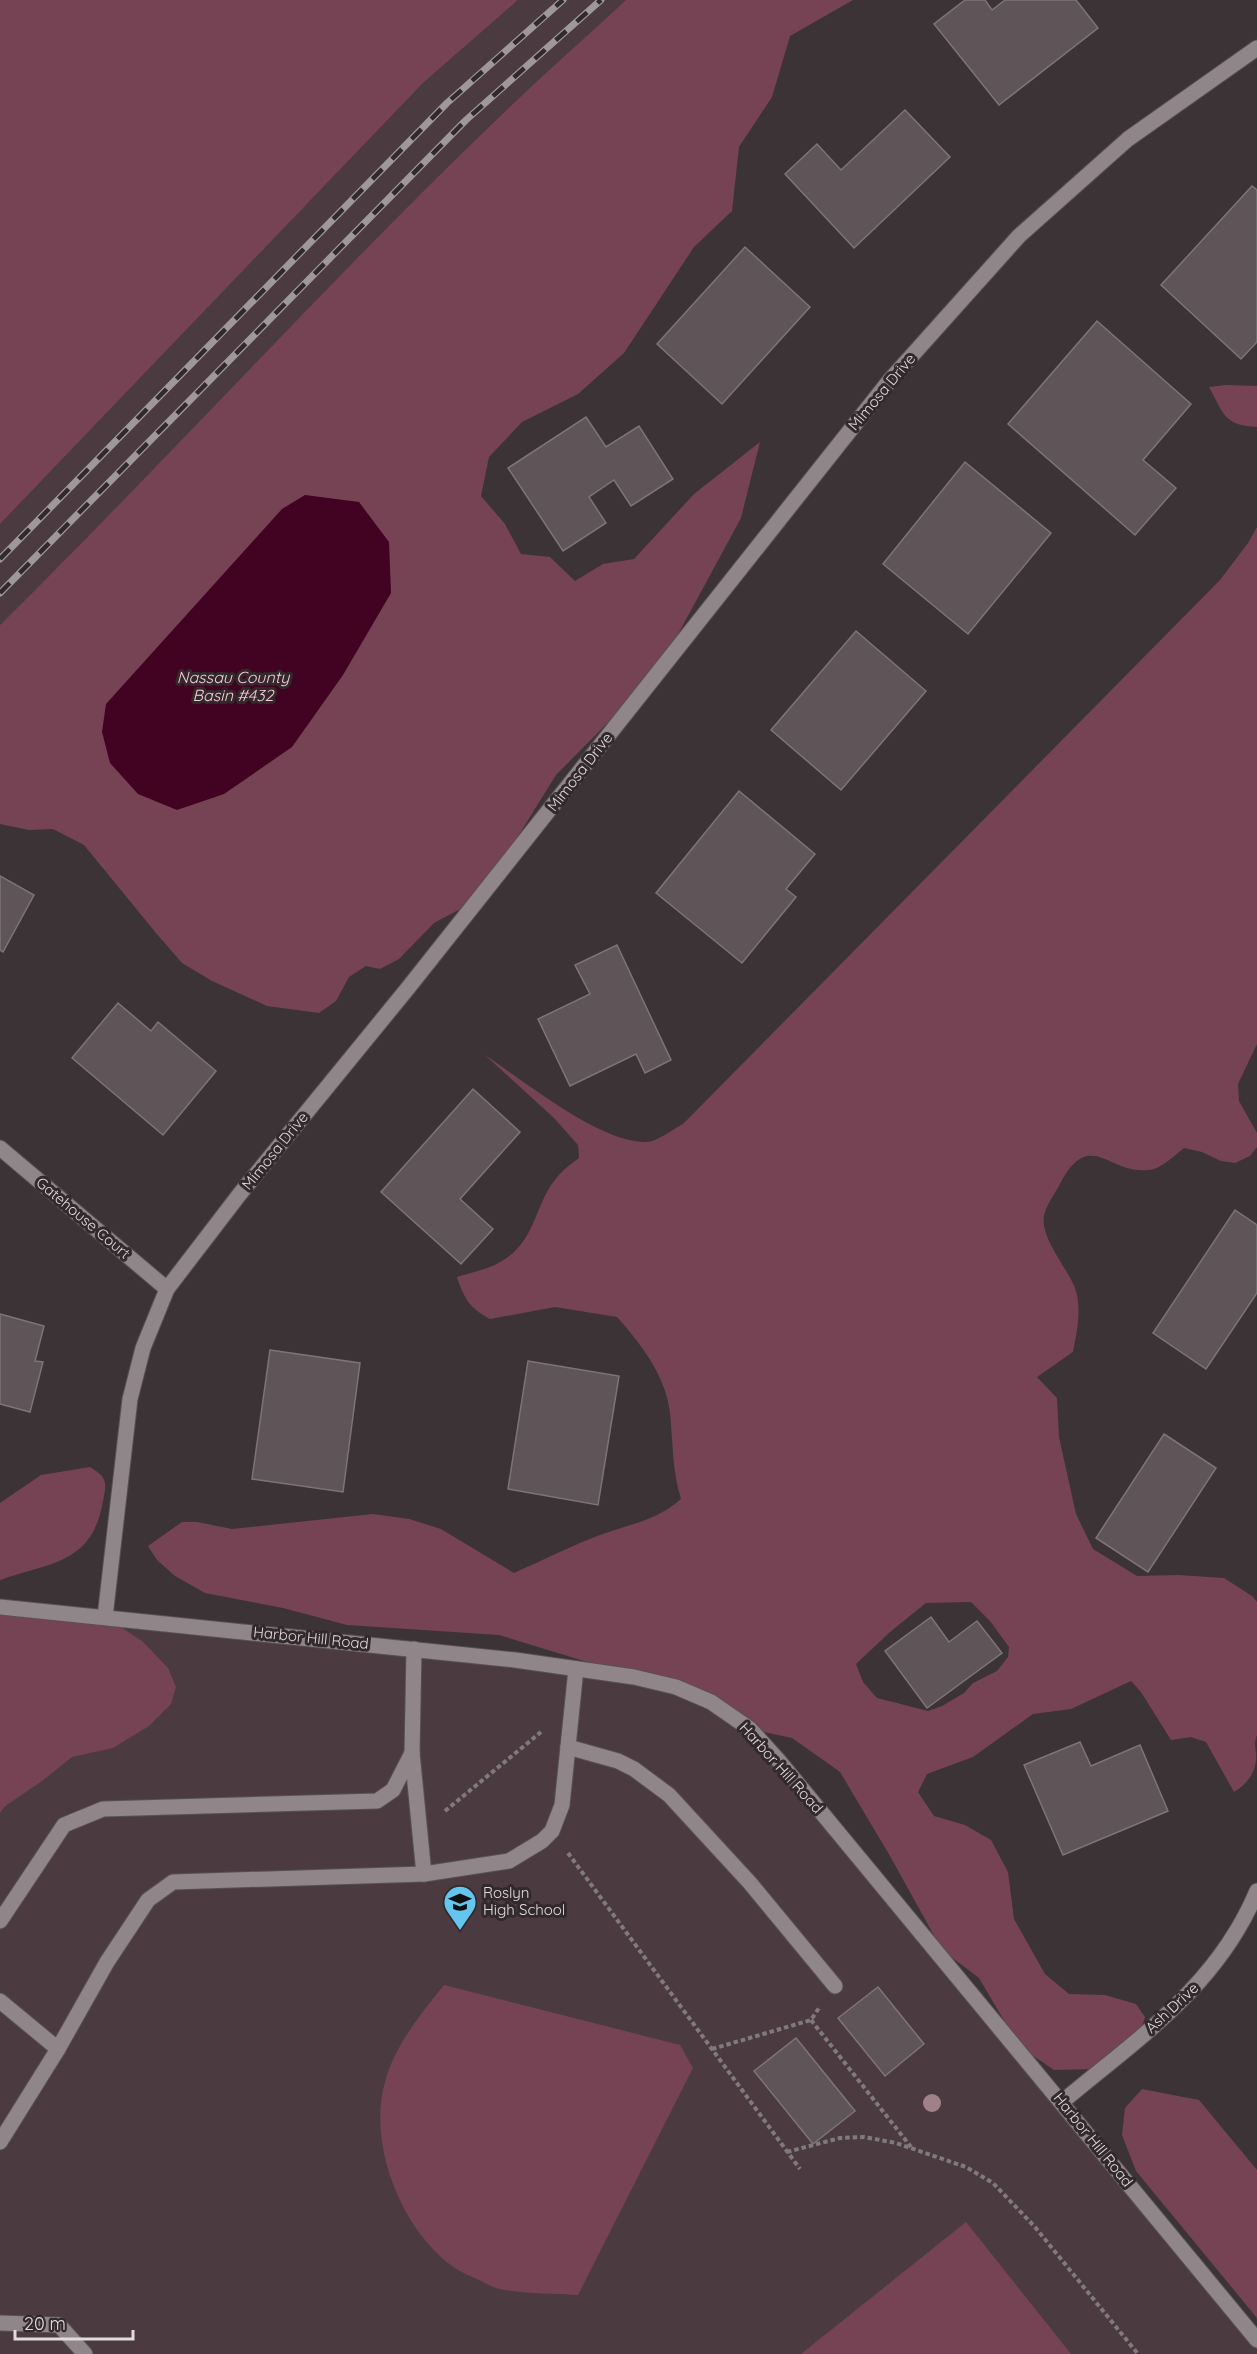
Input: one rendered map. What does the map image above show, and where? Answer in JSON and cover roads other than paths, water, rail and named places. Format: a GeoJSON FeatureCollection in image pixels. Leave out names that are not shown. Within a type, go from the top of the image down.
{"type":"FeatureCollection","features":[{"type":"Feature","properties":{"kind":"street","name":"Mimosa Drive"},"geometry":{"type":"LineString","coordinates":[[105,1617],[130,1399],[143,1348],[166,1289],[890,380],[1019,236],[1128,139],[1257,48]]}},
{"type":"Feature","properties":{"kind":"street","name":"Gatehouse Court"},"geometry":{"type":"LineString","coordinates":[[0,1148],[166,1289]]}},
{"type":"Feature","properties":{"kind":"street","name":"Harbor Hill Road"},"geometry":{"type":"LineString","coordinates":[[0,1606],[414,1649],[576,1669],[634,1677],[676,1687],[711,1702],[750,1729],[779,1761],[1257,2340]]}},
{"type":"Feature","properties":{"kind":"street"},"geometry":{"type":"LineString","coordinates":[[414,1649],[412,1753],[424,1874]]}},
{"type":"Feature","properties":{"kind":"street"},"geometry":{"type":"LineString","coordinates":[[0,2142],[58,2049],[107,1962],[148,1900],[173,1882],[424,1874],[509,1861],[542,1841],[552,1831],[562,1805],[576,1669]]}},
{"type":"Feature","properties":{"kind":"street"},"geometry":{"type":"LineString","coordinates":[[568,1747],[618,1761],[634,1769],[669,1795],[750,1883],[835,1986]]}},
{"type":"Feature","properties":{"kind":"street"},"geometry":{"type":"LineString","coordinates":[[0,1921],[64,1825],[103,1809],[377,1801],[393,1790],[412,1753]]}},
{"type":"Feature","properties":{"kind":"street","name":"Ash Drive"},"geometry":{"type":"LineString","coordinates":[[1062,2102],[1194,1990],[1219,1961],[1242,1925],[1257,1891]]}},
{"type":"Feature","properties":{"kind":"street"},"geometry":{"type":"LineString","coordinates":[[0,2001],[58,2049]]}},
{"type":"Feature","properties":{"kind":"street"},"geometry":{"type":"LineString","coordinates":[[0,2324],[59,2325],[85,2354]]}},
{"type":"Feature","properties":{"kind":"water","name":"Nassau County Basin #432"},"geometry":{"type":"Polygon","coordinates":[[[305,495],[359,502],[389,542],[391,593],[343,675],[292,747],[224,794],[177,810],[138,794],[110,763],[102,732],[106,704],[282,509],[305,495]]]}},
{"type":"Feature","properties":{"kind":"railway"},"geometry":{"type":"LineString","coordinates":[[0,559],[447,103],[563,0]]}},
{"type":"Feature","properties":{"kind":"railway"},"geometry":{"type":"LineString","coordinates":[[0,593],[466,120],[601,0]]}},
{"type":"Feature","properties":{"kind":"place","name":"Roslyn High School"},"geometry":{"type":"Point","coordinates":[460,1931]}}]}
